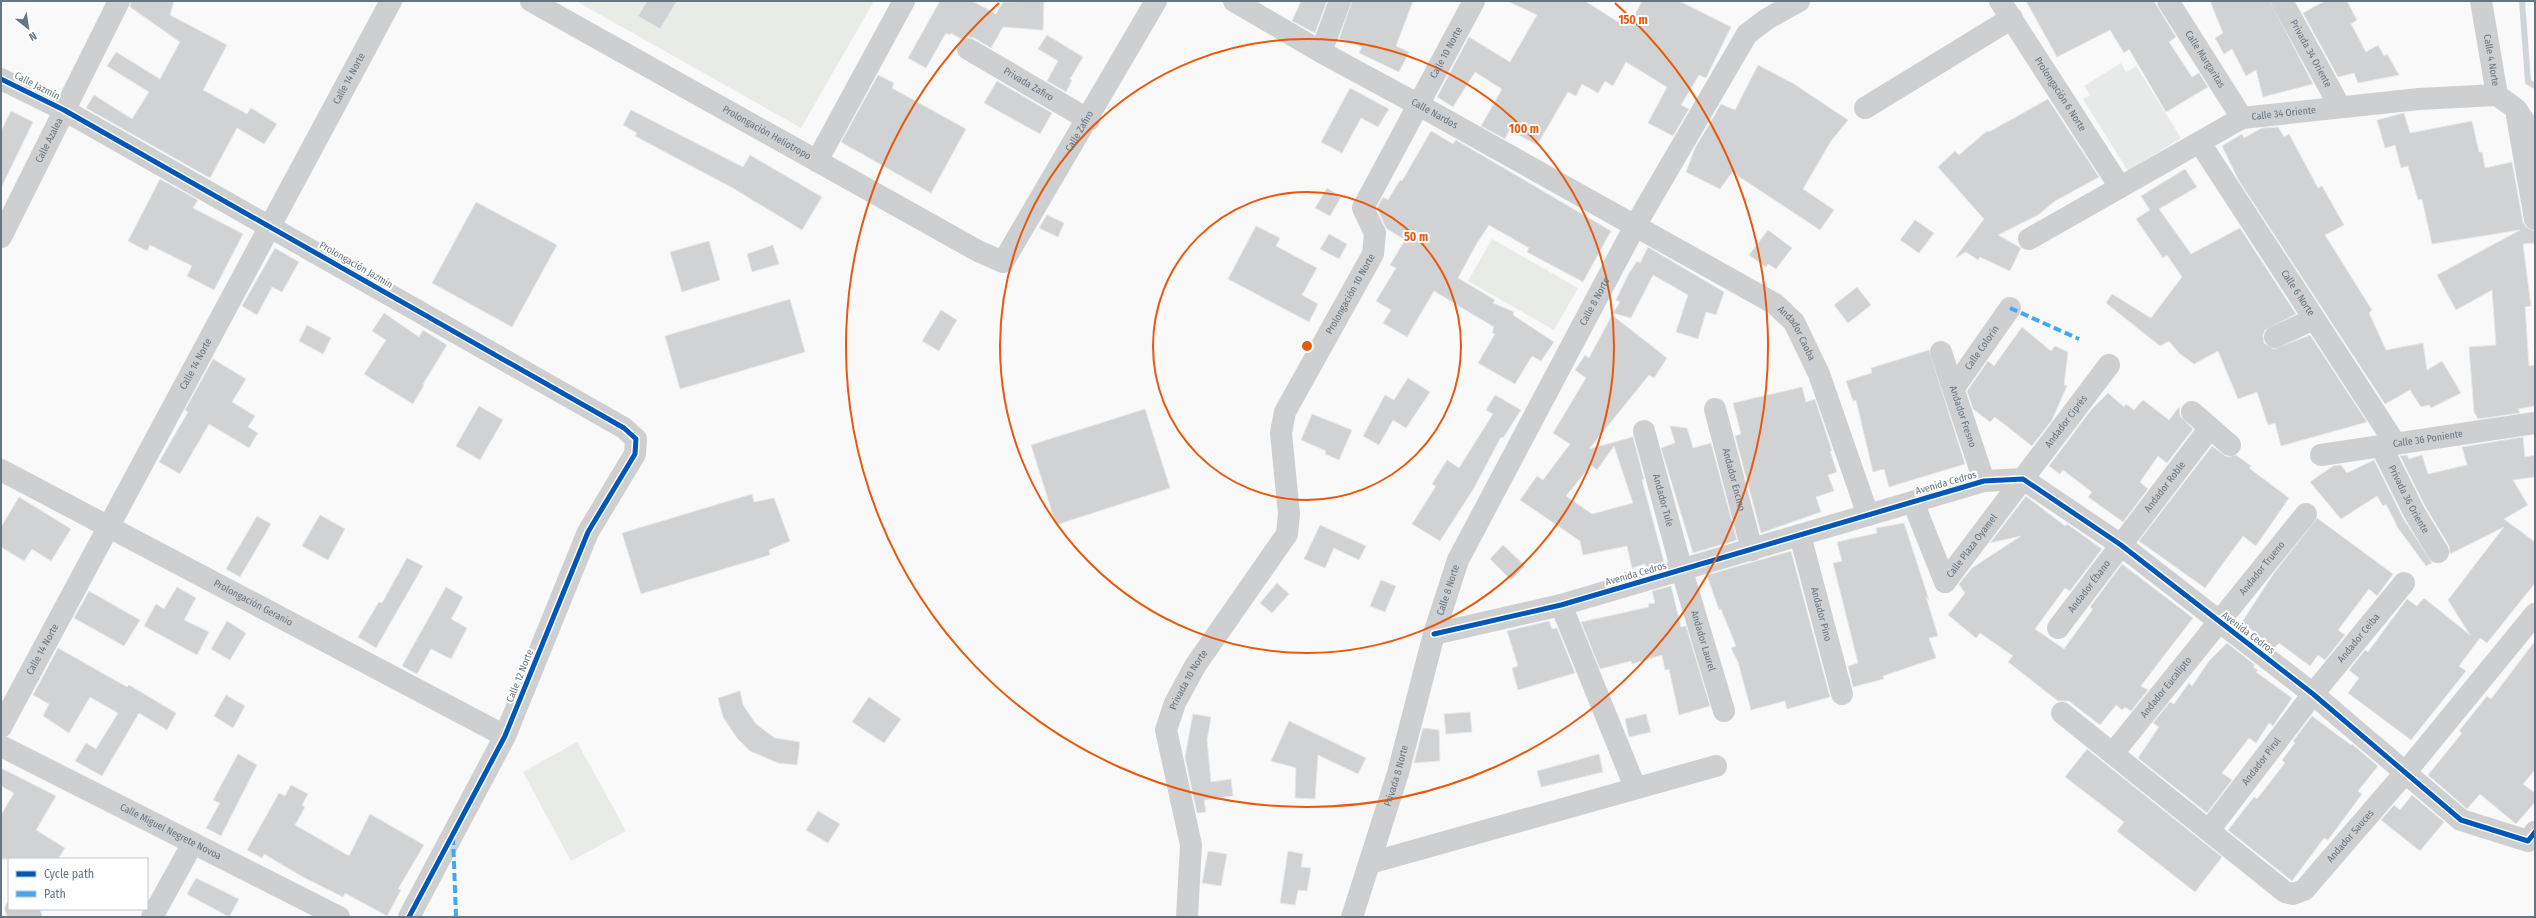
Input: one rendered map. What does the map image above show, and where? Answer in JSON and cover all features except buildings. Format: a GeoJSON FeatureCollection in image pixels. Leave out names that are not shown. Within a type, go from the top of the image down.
{"type":"FeatureCollection","features":[{"type":"Feature","properties":{"kind":"street","name":"Calle Azalea"},"geometry":{"type":"LineString","coordinates":[[1,237],[119,1]]}},
{"type":"Feature","properties":{"kind":"street","name":"Calle 14 Norte"},"geometry":{"type":"LineString","coordinates":[[1,727],[391,1]]}},
{"type":"Feature","properties":{"kind":"street","name":"Prolongación Heliotropo"},"geometry":{"type":"LineString","coordinates":[[531,1],[978,251],[1003,262]]}},
{"type":"Feature","properties":{"kind":"street"},"geometry":{"type":"LineString","coordinates":[[817,161],[904,1]]}},
{"type":"Feature","properties":{"kind":"street","name":"Calle Zafiro"},"geometry":{"type":"LineString","coordinates":[[1003,262],[1089,120],[1156,1]]}},
{"type":"Feature","properties":{"kind":"street","name":"Calle Nardos"},"geometry":{"type":"LineString","coordinates":[[1235,1],[1321,52],[1635,226]]}},
{"type":"Feature","properties":{"kind":"street"},"geometry":{"type":"LineString","coordinates":[[1321,52],[1340,1]]}},
{"type":"Feature","properties":{"kind":"street","name":"Calle 10 Norte"},"geometry":{"type":"LineString","coordinates":[[1417,104],[1474,1]]}},
{"type":"Feature","properties":{"kind":"street","name":"Calle 8 Norte"},"geometry":{"type":"LineString","coordinates":[[1434,634],[1458,560],[1635,226],[1747,34],[1767,19],[1799,1]]}},
{"type":"Feature","properties":{"kind":"street","name":"Calle Margaritas"},"geometry":{"type":"LineString","coordinates":[[2168,1],[2242,118]]}},
{"type":"Feature","properties":{"kind":"street","name":"Privada 34 Oriente"},"geometry":{"type":"LineString","coordinates":[[2282,1],[2340,107]]}},
{"type":"Feature","properties":{"kind":"street","name":"Calle 4 Norte"},"geometry":{"type":"LineString","coordinates":[[2481,1],[2497,96],[2516,109],[2535,137]]}},
{"type":"Feature","properties":{"kind":"street"},"geometry":{"type":"LineString","coordinates":[[1865,108],[2006,10]]}},
{"type":"Feature","properties":{"kind":"street","name":"Prolongación 6 Norte"},"geometry":{"type":"LineString","coordinates":[[2006,10],[2120,187]]}},
{"type":"Feature","properties":{"kind":"street","name":"Privada Zafiro"},"geometry":{"type":"LineString","coordinates":[[968,49],[1089,120]]}},
{"type":"Feature","properties":{"kind":"street","name":"Calle Jazmín"},"geometry":{"type":"LineString","coordinates":[[1,79],[64,110]]}},
{"type":"Feature","properties":{"kind":"street","name":"Calle 34 Oriente"},"geometry":{"type":"LineString","coordinates":[[2029,239],[2242,118],[2419,99],[2497,96]]}},
{"type":"Feature","properties":{"kind":"street","name":"Prolongación 10 Norte"},"geometry":{"type":"LineString","coordinates":[[1285,465],[1281,433],[1285,412],[1373,254],[1375,233],[1363,208],[1417,104]]}},
{"type":"Feature","properties":{"kind":"street"},"geometry":{"type":"LineString","coordinates":[[2516,109],[2535,219]]}},
{"type":"Feature","properties":{"kind":"street","name":"Prolongación Jazmín"},"geometry":{"type":"LineString","coordinates":[[64,110],[624,428],[636,439]]}},
{"type":"Feature","properties":{"kind":"street","name":"Calle 6 Norte"},"geometry":{"type":"LineString","coordinates":[[2200,143],[2314,319],[2388,444]]}},
{"type":"Feature","properties":{"kind":"street","name":"Andador Caoba"},"geometry":{"type":"LineString","coordinates":[[1635,226],[1775,304],[1794,322],[1819,374],[1868,515]]}},
{"type":"Feature","properties":{"kind":"street","name":"Calle Colorín"},"geometry":{"type":"LineString","coordinates":[[1954,388],[2010,308]]}},
{"type":"Feature","properties":{"kind":"street"},"geometry":{"type":"LineString","coordinates":[[2275,337],[2314,319]]}},
{"type":"Feature","properties":{"kind":"street","name":"Andador Fresno"},"geometry":{"type":"LineString","coordinates":[[1940,352],[1954,388],[1984,481]]}},
{"type":"Feature","properties":{"kind":"street","name":"Andador Ciprés"},"geometry":{"type":"LineString","coordinates":[[2023,479],[2109,365]]}},
{"type":"Feature","properties":{"kind":"street","name":"Andador Encino"},"geometry":{"type":"LineString","coordinates":[[1715,409],[1752,550]]}},
{"type":"Feature","properties":{"kind":"street"},"geometry":{"type":"LineString","coordinates":[[2192,412],[2209,429],[2230,445]]}},
{"type":"Feature","properties":{"kind":"street","name":"Calle 36 Poniente"},"geometry":{"type":"LineString","coordinates":[[2321,455],[2535,423]]}},
{"type":"Feature","properties":{"kind":"street","name":"Andador Roble"},"geometry":{"type":"LineString","coordinates":[[2121,545],[2209,429]]}},
{"type":"Feature","properties":{"kind":"street","name":"Andador Tule"},"geometry":{"type":"LineString","coordinates":[[1644,430],[1682,571]]}},
{"type":"Feature","properties":{"kind":"street","name":"Calle 12 Norte"},"geometry":{"type":"LineString","coordinates":[[409,917],[505,736],[588,532],[635,454],[636,439]]}},
{"type":"Feature","properties":{"kind":"street","name":"Privada 36 Oriente"},"geometry":{"type":"LineString","coordinates":[[2388,444],[2414,512],[2438,552]]}},
{"type":"Feature","properties":{"kind":"street","name":"Privada 10 Norte"},"geometry":{"type":"LineString","coordinates":[[1187,917],[1191,845],[1166,730],[1175,703],[1195,666],[1287,534],[1289,514],[1285,465]]}},
{"type":"Feature","properties":{"kind":"street","name":"Prolongación Geranio"},"geometry":{"type":"LineString","coordinates":[[1,470],[505,736]]}},
{"type":"Feature","properties":{"kind":"street","name":"Avenida Cedros"},"geometry":{"type":"LineString","coordinates":[[1434,634],[1561,605],[1682,571],[1984,481],[2023,479],[2121,545],[2218,622],[2313,694],[2461,820],[2528,841],[2535,832]]}},
{"type":"Feature","properties":{"kind":"street","name":"Calle Plaza Oyamel"},"geometry":{"type":"LineString","coordinates":[[1913,502],[1945,582],[2023,479]]}},
{"type":"Feature","properties":{"kind":"street","name":"Andador Trueno"},"geometry":{"type":"LineString","coordinates":[[2218,622],[2306,514]]}},
{"type":"Feature","properties":{"kind":"street","name":"Andador Pino"},"geometry":{"type":"LineString","coordinates":[[1800,535],[1842,694]]}},
{"type":"Feature","properties":{"kind":"street","name":"Andador Ébano"},"geometry":{"type":"LineString","coordinates":[[2058,628],[2121,545]]}},
{"type":"Feature","properties":{"kind":"street","name":"Andador Laurel"},"geometry":{"type":"LineString","coordinates":[[1682,571],[1724,711]]}},
{"type":"Feature","properties":{"kind":"street","name":"Andador Ceiba"},"geometry":{"type":"LineString","coordinates":[[2313,694],[2404,583]]}},
{"type":"Feature","properties":{"kind":"street"},"geometry":{"type":"LineString","coordinates":[[1561,605],[1635,787]]}},
{"type":"Feature","properties":{"kind":"street"},"geometry":{"type":"LineString","coordinates":[[2405,773],[2535,614]]}},
{"type":"Feature","properties":{"kind":"street","name":"Andador Eucalipto"},"geometry":{"type":"LineString","coordinates":[[2114,752],[2218,622]]}},
{"type":"Feature","properties":{"kind":"street","name":"Privada 8 Norte"},"geometry":{"type":"LineString","coordinates":[[1352,917],[1398,773],[1434,634]]}},
{"type":"Feature","properties":{"kind":"street","name":"Andador Pirul"},"geometry":{"type":"LineString","coordinates":[[2210,829],[2313,694]]}},
{"type":"Feature","properties":{"kind":"street"},"geometry":{"type":"LineString","coordinates":[[2062,713],[2114,752],[2210,829]]}},
{"type":"Feature","properties":{"kind":"street","name":"Calle Miguel Negrete Novoa"},"geometry":{"type":"LineString","coordinates":[[1,746],[340,917]]}},
{"type":"Feature","properties":{"kind":"street"},"geometry":{"type":"LineString","coordinates":[[1370,863],[1635,787],[1716,766]]}},
{"type":"Feature","properties":{"kind":"street","name":"Andador Sauces"},"geometry":{"type":"LineString","coordinates":[[2210,829],[2285,892],[2293,894],[2304,890],[2405,773]]}},
{"type":"Feature","properties":{"kind":"street"},"geometry":{"type":"LineString","coordinates":[[152,917],[193,843]]}},
{"type":"Feature","properties":{"kind":"street"},"geometry":{"type":"LineString","coordinates":[[18,910],[31,917]]}},
{"type":"Feature","properties":{"kind":"shaded area"},"geometry":{"type":"Polygon","coordinates":[[[576,1],[874,1],[801,128],[576,1]]]}},
{"type":"Feature","properties":{"kind":"shaded area"},"geometry":{"type":"Polygon","coordinates":[[[2121,63],[2126,72],[2136,66],[2181,138],[2128,171],[2083,99],[2090,95],[2084,86],[2121,63]]]}},
{"type":"Feature","properties":{"kind":"shaded area"},"geometry":{"type":"Polygon","coordinates":[[[1492,239],[1578,288],[1554,330],[1468,281],[1492,239]]]}},
{"type":"Feature","properties":{"kind":"shaded area"},"geometry":{"type":"Polygon","coordinates":[[[577,742],[626,831],[571,861],[523,772],[577,742]]]}},
{"type":"Feature","properties":{"kind":"waterway"},"geometry":{"type":"LineString","coordinates":[[2522,1],[2528,82],[2535,86]]}},
{"type":"Feature","properties":{"kind":"marked path"},"geometry":{"type":"LineString","coordinates":[[2010,308],[2079,339]]}},
{"type":"Feature","properties":{"kind":"marked path"},"geometry":{"type":"LineString","coordinates":[[453,837],[456,917]]}},
{"type":"Feature","properties":{"kind":"cycle path"},"geometry":{"type":"LineString","coordinates":[[1,79],[64,110],[624,428],[636,439],[635,454],[588,532],[505,736],[409,917]]}},
{"type":"Feature","properties":{"kind":"cycle path"},"geometry":{"type":"LineString","coordinates":[[1434,634],[1561,605],[1984,481],[2023,479],[2121,545],[2313,694],[2461,820],[2528,841],[2535,832]]}}]}
